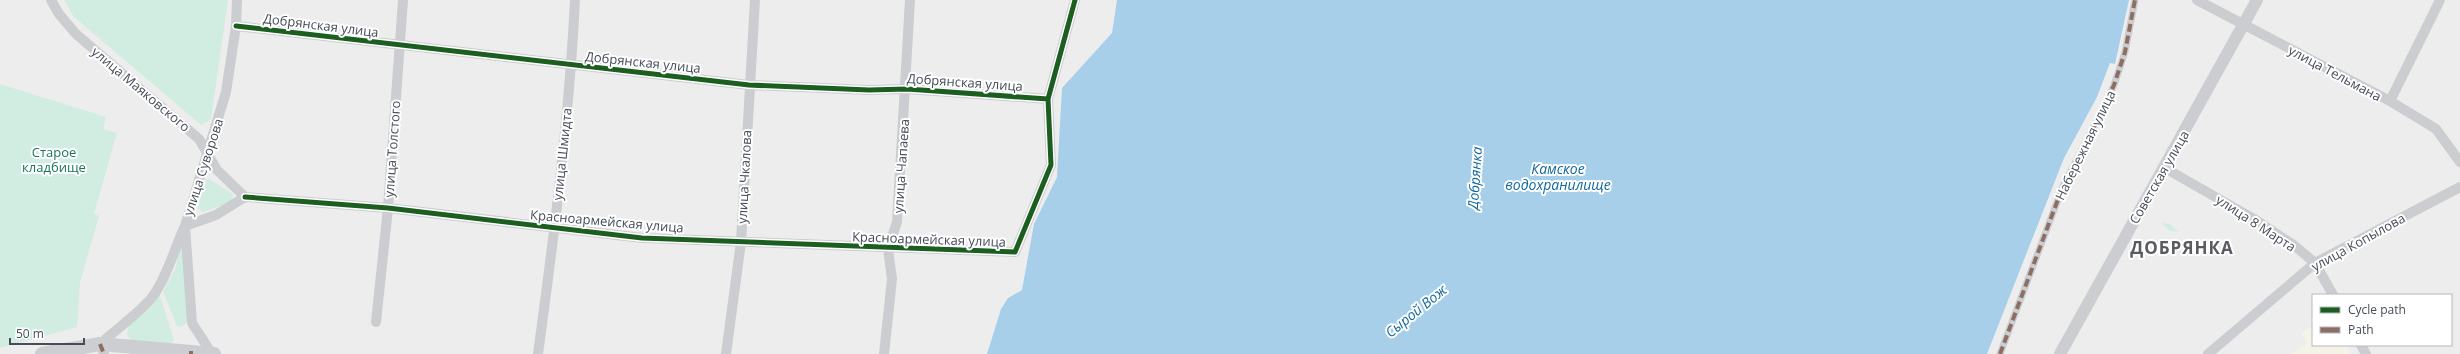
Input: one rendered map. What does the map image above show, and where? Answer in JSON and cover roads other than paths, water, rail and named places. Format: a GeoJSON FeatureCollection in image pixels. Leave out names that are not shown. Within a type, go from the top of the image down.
{"type":"FeatureCollection","features":[{"type":"Feature","properties":{"kind":"main road"},"geometry":{"type":"LineString","coordinates":[[42,354],[102,349],[213,354]]}},
{"type":"Feature","properties":{"kind":"street","name":"улица Маяковского"},"geometry":{"type":"LineString","coordinates":[[51,0],[58,14],[76,34],[186,127],[207,150],[217,170],[245,197]]}},
{"type":"Feature","properties":{"kind":"street","name":"улица Суворова"},"geometry":{"type":"LineString","coordinates":[[213,354],[192,323],[185,226],[226,92],[236,26],[237,0]]}},
{"type":"Feature","properties":{"kind":"street","name":"улица Толстого"},"geometry":{"type":"LineString","coordinates":[[376,322],[388,208],[403,0]]}},
{"type":"Feature","properties":{"kind":"street","name":"улица Шмидта"},"geometry":{"type":"LineString","coordinates":[[538,354],[555,228],[572,66],[575,0]]}},
{"type":"Feature","properties":{"kind":"street","name":"улица Чкалова"},"geometry":{"type":"LineString","coordinates":[[726,354],[740,242],[755,0]]}},
{"type":"Feature","properties":{"kind":"street","name":"улица Чапаева"},"geometry":{"type":"LineString","coordinates":[[884,354],[892,279],[888,249],[898,222],[910,0]]}},
{"type":"Feature","properties":{"kind":"street"},"geometry":{"type":"LineString","coordinates":[[1048,99],[1075,0]]}},
{"type":"Feature","properties":{"kind":"street","name":"Набережная улица"},"geometry":{"type":"LineString","coordinates":[[2000,354],[2066,180],[2114,85],[2125,52],[2135,0]]}},
{"type":"Feature","properties":{"kind":"street","name":"улица Тельмана"},"geometry":{"type":"LineString","coordinates":[[2197,0],[2390,101],[2436,129],[2460,162]]}},
{"type":"Feature","properties":{"kind":"street","name":"Советская улица"},"geometry":{"type":"LineString","coordinates":[[2060,354],[2257,0]]}},
{"type":"Feature","properties":{"kind":"street"},"geometry":{"type":"LineString","coordinates":[[2390,101],[2440,0]]}},
{"type":"Feature","properties":{"kind":"street","name":"Добрянская улица"},"geometry":{"type":"LineString","coordinates":[[236,26],[572,66],[749,85],[869,90],[906,89],[1048,99]]}},
{"type":"Feature","properties":{"kind":"street","name":"Красноармейская улица"},"geometry":{"type":"LineString","coordinates":[[245,197],[388,208],[642,238],[888,249],[1015,252],[1051,165],[1048,99]]}},
{"type":"Feature","properties":{"kind":"street","name":"улица 8 Марта"},"geometry":{"type":"LineString","coordinates":[[2163,167],[2254,219],[2295,246],[2315,263],[2332,294]]}},
{"type":"Feature","properties":{"kind":"street","name":"улица Копылова"},"geometry":{"type":"LineString","coordinates":[[2208,354],[2315,263],[2460,187]]}},
{"type":"Feature","properties":{"kind":"street"},"geometry":{"type":"LineString","coordinates":[[102,349],[152,298],[167,273],[173,251],[185,226],[216,215],[245,197]]}},
{"type":"Feature","properties":{"kind":"water","name":"Камское водохранилище"},"geometry":{"type":"Polygon","coordinates":[[[1117,0],[2129,0],[2115,64],[2110,63],[2097,97],[2064,158],[1987,354],[987,354],[1001,309],[1008,298],[1022,290],[1034,224],[1057,177],[1062,88],[1112,33],[1117,0]]]}},
{"type":"Feature","properties":{"kind":"district","name":"ДОБРЯНКА"},"geometry":{"type":"Point","coordinates":[2182,248]}},
{"type":"Feature","properties":{"kind":"park label","name":"Старое кладбище"},"geometry":{"type":"Point","coordinates":[54,160]}},
{"type":"Feature","properties":{"kind":"water label","name":"Добрянка"},"geometry":{"type":"Point","coordinates":[1475,178]}},
{"type":"Feature","properties":{"kind":"water label","name":"Сырой Вож"},"geometry":{"type":"Point","coordinates":[1416,311]}}]}
